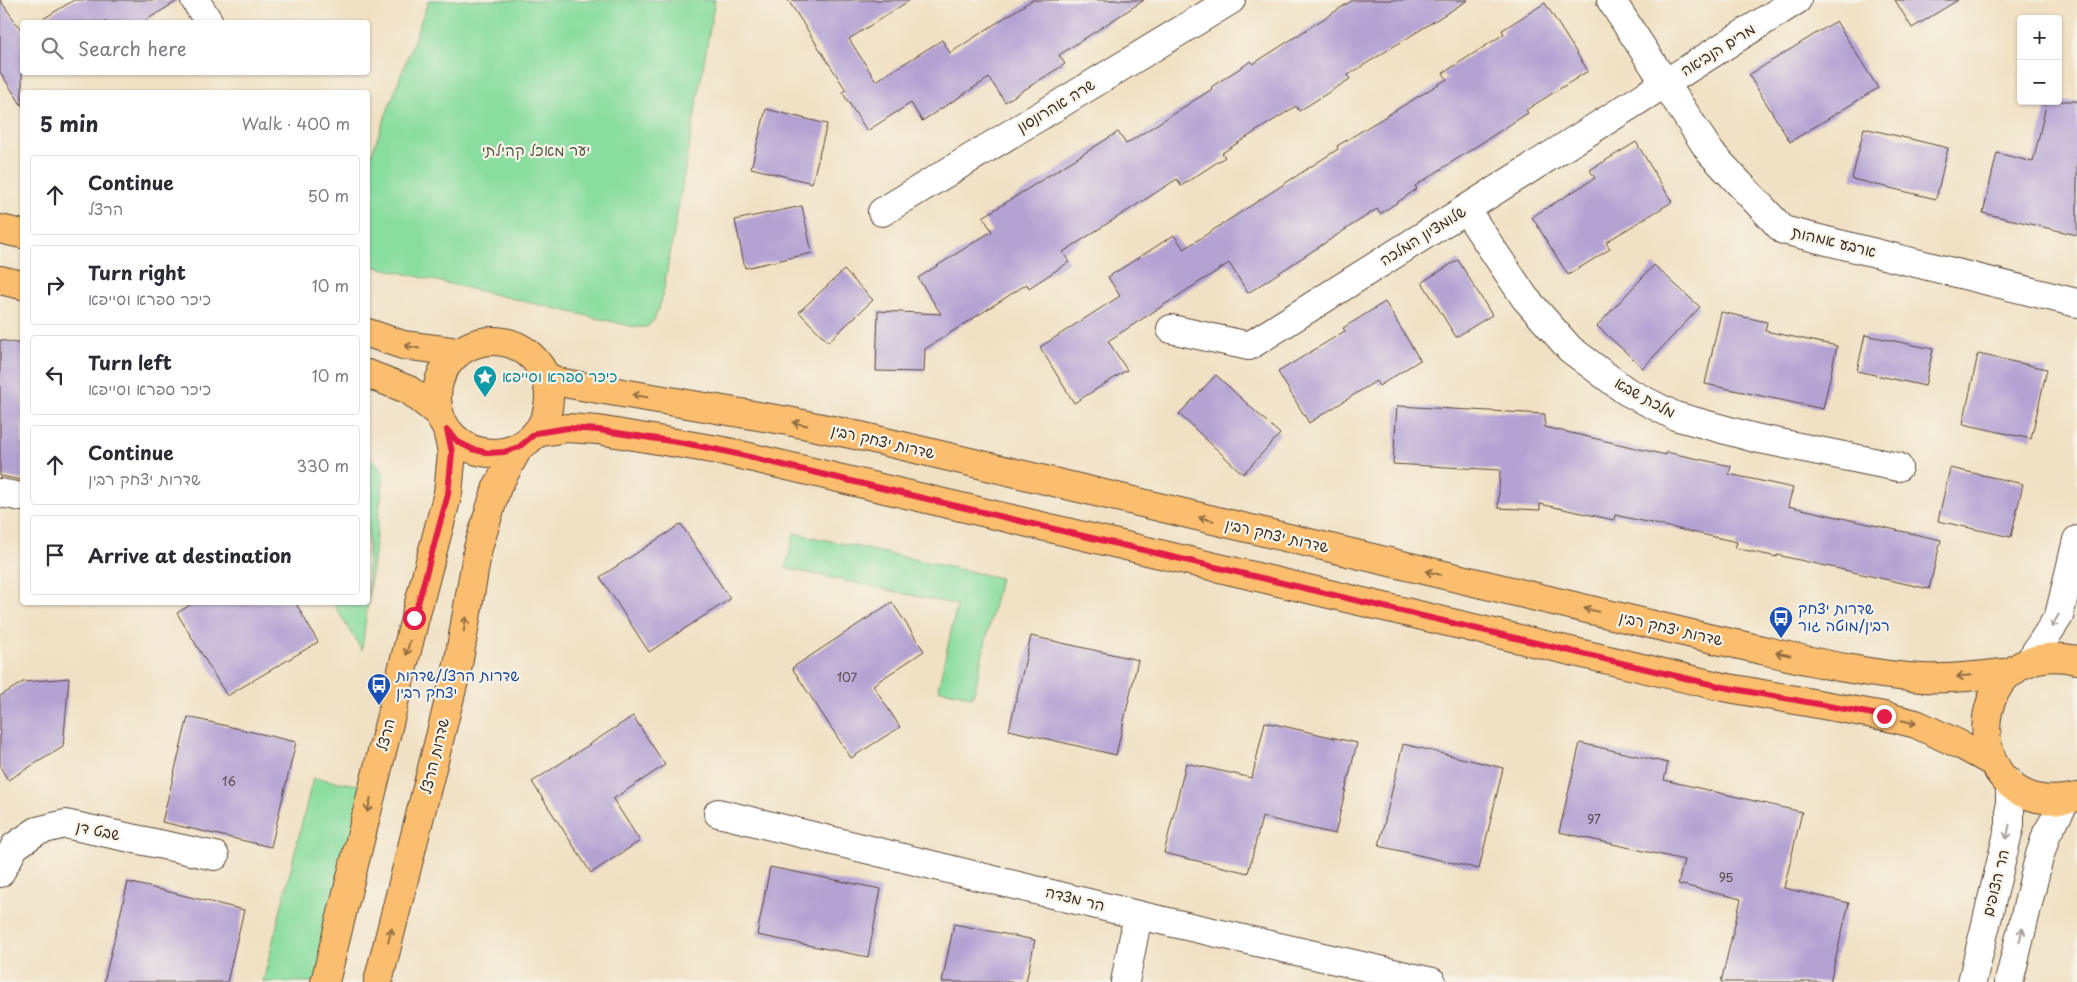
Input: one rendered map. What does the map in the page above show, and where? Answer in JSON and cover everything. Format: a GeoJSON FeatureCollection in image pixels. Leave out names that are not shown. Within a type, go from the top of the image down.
{"type":"FeatureCollection","features":[{"type":"Feature","properties":{"kind":"main road"},"geometry":{"type":"LineString","coordinates":[[0,229],[20,234]]}},
{"type":"Feature","properties":{"kind":"main road"},"geometry":{"type":"LineString","coordinates":[[0,280],[20,285]]}},
{"type":"Feature","properties":{"kind":"main road"},"geometry":{"type":"LineString","coordinates":[[370,334],[403,345],[459,352]]}},
{"type":"Feature","properties":{"kind":"main road"},"geometry":{"type":"LineString","coordinates":[[443,421],[437,396],[440,379],[447,365],[459,352],[479,343],[496,342],[512,345],[527,353],[537,363],[544,374],[548,390],[548,405],[544,420],[527,440]]}},
{"type":"Feature","properties":{"kind":"main road","name":"שדרות יצחק רבין"},"geometry":{"type":"LineString","coordinates":[[544,374],[558,382],[788,421],[865,438],[1698,636],[1831,664],[1920,678],[1941,678],[2021,667],[2053,657],[2077,660]]}},
{"type":"Feature","properties":{"kind":"main road"},"geometry":{"type":"LineString","coordinates":[[370,375],[409,390],[443,421],[458,442],[472,449],[488,453],[504,452],[527,440],[568,428],[598,430],[724,451],[1723,687],[1884,716],[1916,724],[1963,746],[2037,798],[2057,800],[2072,798]]}},
{"type":"Feature","properties":{"kind":"main road","name":"הרצל"},"geometry":{"type":"LineString","coordinates":[[325,982],[414,618],[448,494],[452,452],[443,421]]}},
{"type":"Feature","properties":{"kind":"main road","name":"שדרות הרצל"},"geometry":{"type":"LineString","coordinates":[[378,982],[458,665],[478,548],[497,488],[527,440]]}},
{"type":"Feature","properties":{"kind":"main road"},"geometry":{"type":"LineString","coordinates":[[2002,773],[1986,738],[1987,712],[1996,690],[2021,667]]}},
{"type":"Feature","properties":{"kind":"street"},"geometry":{"type":"LineString","coordinates":[[195,0],[207,20]]}},
{"type":"Feature","properties":{"kind":"street","name":"שרה אהרונסון"},"geometry":{"type":"LineString","coordinates":[[882,212],[1231,0]]}},
{"type":"Feature","properties":{"kind":"street","name":"ארבע אמהות"},"geometry":{"type":"LineString","coordinates":[[1611,0],[1710,152],[1784,230],[2077,303]]}},
{"type":"Feature","properties":{"kind":"street","name":"מרים הנביאה"},"geometry":{"type":"LineString","coordinates":[[1664,84],[1797,0]]}},
{"type":"Feature","properties":{"kind":"street","name":"שלומציון המלכה"},"geometry":{"type":"LineString","coordinates":[[1171,329],[1249,346],[1664,84]]}},
{"type":"Feature","properties":{"kind":"street","name":"מלכת שבא"},"geometry":{"type":"LineString","coordinates":[[1466,210],[1526,298],[1570,349],[1626,391],[1675,416],[1755,438],[1898,468]]}},
{"type":"Feature","properties":{"kind":"street"},"geometry":{"type":"LineString","coordinates":[[0,493],[20,497]]}},
{"type":"Feature","properties":{"kind":"street"},"geometry":{"type":"LineString","coordinates":[[2021,667],[2059,616],[2077,540]]}},
{"type":"Feature","properties":{"kind":"street","name":"הר הצופים"},"geometry":{"type":"LineString","coordinates":[[1972,982],[2010,825],[2002,773]]}},
{"type":"Feature","properties":{"kind":"street"},"geometry":{"type":"LineString","coordinates":[[2010,982],[2039,858],[2048,833],[2072,798]]}},
{"type":"Feature","properties":{"kind":"street","name":"הר מצדה"},"geometry":{"type":"LineString","coordinates":[[718,813],[1138,915],[1432,982]]}},
{"type":"Feature","properties":{"kind":"street","name":"שבט דן"},"geometry":{"type":"LineString","coordinates":[[0,873],[15,846],[37,831],[66,824],[215,856]]}},
{"type":"Feature","properties":{"kind":"street"},"geometry":{"type":"LineString","coordinates":[[1125,982],[1138,915]]}},
{"type":"Feature","properties":{"kind":"green space","name":"יער מאכל קהילתי"},"geometry":{"type":"Polygon","coordinates":[[[429,0],[715,0],[662,299],[654,320],[647,327],[635,327],[370,265],[370,158],[429,0]]]}},
{"type":"Feature","properties":{"kind":"green space"},"geometry":{"type":"Polygon","coordinates":[[[370,458],[384,473],[370,586],[370,458]]]}},
{"type":"Feature","properties":{"kind":"green space"},"geometry":{"type":"Polygon","coordinates":[[[794,533],[1000,578],[973,697],[938,689],[957,605],[786,568],[794,533]]]}},
{"type":"Feature","properties":{"kind":"green space"},"geometry":{"type":"Polygon","coordinates":[[[334,605],[368,605],[362,650],[334,605]]]}},
{"type":"Feature","properties":{"kind":"green space"},"geometry":{"type":"Polygon","coordinates":[[[313,778],[365,786],[319,982],[263,982],[313,778]]]}},
{"type":"Feature","properties":{"kind":"building"},"geometry":{"type":"Polygon","coordinates":[[[0,0],[20,28],[20,75],[22,75],[22,90],[20,90],[20,103],[0,72],[0,0]]]}},
{"type":"Feature","properties":{"kind":"building"},"geometry":{"type":"Polygon","coordinates":[[[74,0],[179,0],[146,20],[41,20],[74,0]]]}},
{"type":"Feature","properties":{"kind":"building"},"geometry":{"type":"Polygon","coordinates":[[[788,0],[910,0],[849,39],[876,81],[942,40],[950,53],[1032,0],[1144,0],[1059,55],[1065,64],[1005,102],[989,78],[922,121],[911,103],[867,131],[842,92],[846,90],[788,0]]]}},
{"type":"Feature","properties":{"kind":"building"},"geometry":{"type":"Polygon","coordinates":[[[1353,0],[1468,0],[1348,75],[1350,79],[1299,111],[1296,106],[1222,153],[1225,157],[1181,186],[1177,179],[1063,252],[1069,262],[1029,288],[1027,284],[925,349],[924,372],[876,371],[878,311],[941,314],[918,278],[992,231],[983,217],[1118,132],[1126,144],[1212,89],[1211,87],[1251,61],[1253,64],[1353,0]]]}},
{"type":"Feature","properties":{"kind":"building"},"geometry":{"type":"Polygon","coordinates":[[[1895,0],[1958,0],[1912,28],[1895,0]]]}},
{"type":"Feature","properties":{"kind":"building"},"geometry":{"type":"Polygon","coordinates":[[[1545,3],[1588,71],[1526,110],[1528,113],[1415,186],[1417,189],[1380,214],[1377,209],[1248,293],[1229,263],[1108,341],[1127,370],[1074,403],[1040,347],[1120,296],[1108,277],[1174,235],[1184,249],[1338,149],[1337,146],[1447,79],[1443,73],[1504,34],[1502,30],[1545,3]]]}},
{"type":"Feature","properties":{"kind":"building"},"geometry":{"type":"Polygon","coordinates":[[[1836,21],[1878,88],[1790,142],[1749,75],[1836,21]]]}},
{"type":"Feature","properties":{"kind":"building"},"geometry":{"type":"Polygon","coordinates":[[[2062,101],[2077,101],[2077,235],[1983,213],[1997,153],[2033,162],[2046,105],[2062,105],[2062,101]]]}},
{"type":"Feature","properties":{"kind":"building"},"geometry":{"type":"Polygon","coordinates":[[[766,109],[827,124],[812,183],[751,168],[766,109]]]}},
{"type":"Feature","properties":{"kind":"building"},"geometry":{"type":"Polygon","coordinates":[[[1864,128],[1948,148],[1936,199],[1852,179],[1864,128]]]}},
{"type":"Feature","properties":{"kind":"building"},"geometry":{"type":"Polygon","coordinates":[[[1636,142],[1672,202],[1606,242],[1610,249],[1568,275],[1532,217],[1595,178],[1590,170],[1636,142]]]}},
{"type":"Feature","properties":{"kind":"building"},"geometry":{"type":"Polygon","coordinates":[[[802,206],[812,253],[745,268],[735,220],[802,206]]]}},
{"type":"Feature","properties":{"kind":"building"},"geometry":{"type":"Polygon","coordinates":[[[1458,260],[1492,315],[1456,337],[1422,282],[1458,260]]]}},
{"type":"Feature","properties":{"kind":"building"},"geometry":{"type":"Polygon","coordinates":[[[1654,265],[1700,307],[1643,368],[1597,326],[1654,265]]]}},
{"type":"Feature","properties":{"kind":"building"},"geometry":{"type":"Polygon","coordinates":[[[844,270],[873,300],[828,342],[799,312],[844,270]]]}},
{"type":"Feature","properties":{"kind":"building"},"geometry":{"type":"Polygon","coordinates":[[[1385,302],[1420,360],[1379,386],[1376,381],[1309,423],[1278,372],[1345,331],[1343,328],[1385,302]]]}},
{"type":"Feature","properties":{"kind":"building"},"geometry":{"type":"Polygon","coordinates":[[[1721,312],[1767,322],[1765,331],[1837,346],[1823,409],[1705,384],[1721,312]]]}},
{"type":"Feature","properties":{"kind":"building"},"geometry":{"type":"Polygon","coordinates":[[[1865,335],[1933,349],[1925,386],[1857,371],[1865,335]]]}},
{"type":"Feature","properties":{"kind":"building"},"geometry":{"type":"Polygon","coordinates":[[[0,340],[20,344],[20,480],[0,476],[0,340]]]}},
{"type":"Feature","properties":{"kind":"building"},"geometry":{"type":"Polygon","coordinates":[[[1978,354],[2047,369],[2031,439],[1963,424],[1978,354]]]}},
{"type":"Feature","properties":{"kind":"building"},"geometry":{"type":"Polygon","coordinates":[[[1216,375],[1280,434],[1243,474],[1179,414],[1216,375]]]}},
{"type":"Feature","properties":{"kind":"building"},"geometry":{"type":"Polygon","coordinates":[[[1397,406],[1545,414],[1545,427],[1666,455],[1666,452],[1731,466],[1729,474],[1793,488],[1788,506],[1941,540],[1929,589],[1777,555],[1777,557],[1735,548],[1737,542],[1615,515],[1614,520],[1540,504],[1540,510],[1498,508],[1500,470],[1393,464],[1397,406]]]}},
{"type":"Feature","properties":{"kind":"building"},"geometry":{"type":"Polygon","coordinates":[[[1950,468],[2023,484],[2011,537],[1938,521],[1950,468]]]}},
{"type":"Feature","properties":{"kind":"building"},"geometry":{"type":"Polygon","coordinates":[[[681,524],[730,599],[649,652],[600,577],[681,524]]]}},
{"type":"Feature","properties":{"kind":"building"},"geometry":{"type":"Polygon","coordinates":[[[892,602],[924,651],[873,685],[900,727],[851,758],[792,668],[892,602]]]}},
{"type":"Feature","properties":{"kind":"building"},"geometry":{"type":"Polygon","coordinates":[[[190,605],[297,605],[318,642],[227,696],[177,613],[190,605]]]}},
{"type":"Feature","properties":{"kind":"building"},"geometry":{"type":"Polygon","coordinates":[[[1031,636],[1138,660],[1116,755],[1009,730],[1031,636]]]}},
{"type":"Feature","properties":{"kind":"building"},"geometry":{"type":"Polygon","coordinates":[[[69,678],[63,747],[8,780],[0,767],[0,696],[23,682],[69,678]]]}},
{"type":"Feature","properties":{"kind":"building"},"geometry":{"type":"Polygon","coordinates":[[[633,716],[665,765],[613,799],[640,841],[591,873],[532,782],[633,716]]]}},
{"type":"Feature","properties":{"kind":"building"},"geometry":{"type":"Polygon","coordinates":[[[188,717],[296,742],[271,847],[162,822],[188,717]]]}},
{"type":"Feature","properties":{"kind":"building"},"geometry":{"type":"Polygon","coordinates":[[[1265,722],[1357,743],[1335,834],[1262,817],[1248,873],[1164,853],[1186,763],[1252,778],[1265,722]]]}},
{"type":"Feature","properties":{"kind":"building"},"geometry":{"type":"Polygon","coordinates":[[[1580,743],[1668,763],[1664,780],[1802,812],[1784,888],[1849,903],[1830,982],[1721,982],[1741,899],[1678,884],[1684,860],[1559,832],[1580,743]]]}},
{"type":"Feature","properties":{"kind":"building"},"geometry":{"type":"Polygon","coordinates":[[[1403,744],[1503,768],[1479,869],[1379,846],[1403,744]]]}},
{"type":"Feature","properties":{"kind":"building"},"geometry":{"type":"Polygon","coordinates":[[[770,867],[881,889],[868,957],[757,935],[770,867]]]}},
{"type":"Feature","properties":{"kind":"building"},"geometry":{"type":"Polygon","coordinates":[[[128,882],[244,910],[227,982],[104,982],[128,882]]]}},
{"type":"Feature","properties":{"kind":"building"},"geometry":{"type":"Polygon","coordinates":[[[954,924],[1035,940],[1026,982],[942,982],[954,924]]]}},
{"type":"Feature","properties":{"kind":"place","name":"כיכר ספרא וסייפא"},"geometry":{"type":"Point","coordinates":[485,398]}},
{"type":"Feature","properties":{"kind":"place","name":"שדרות יצחק רבין/מוטה גור"},"geometry":{"type":"Point","coordinates":[1781,639]}},
{"type":"Feature","properties":{"kind":"place","name":"שדרות הרצל/שדרות יצחק רבין"},"geometry":{"type":"Point","coordinates":[379,706]}},
{"type":"Feature","properties":{"kind":"route"},"geometry":{"type":"LineString","coordinates":[[414,618],[448,494],[452,452],[447,430],[458,442],[472,449],[488,453],[504,452],[519,447],[536,433],[568,428],[598,430],[724,451],[1723,687],[1884,716]]}}]}
